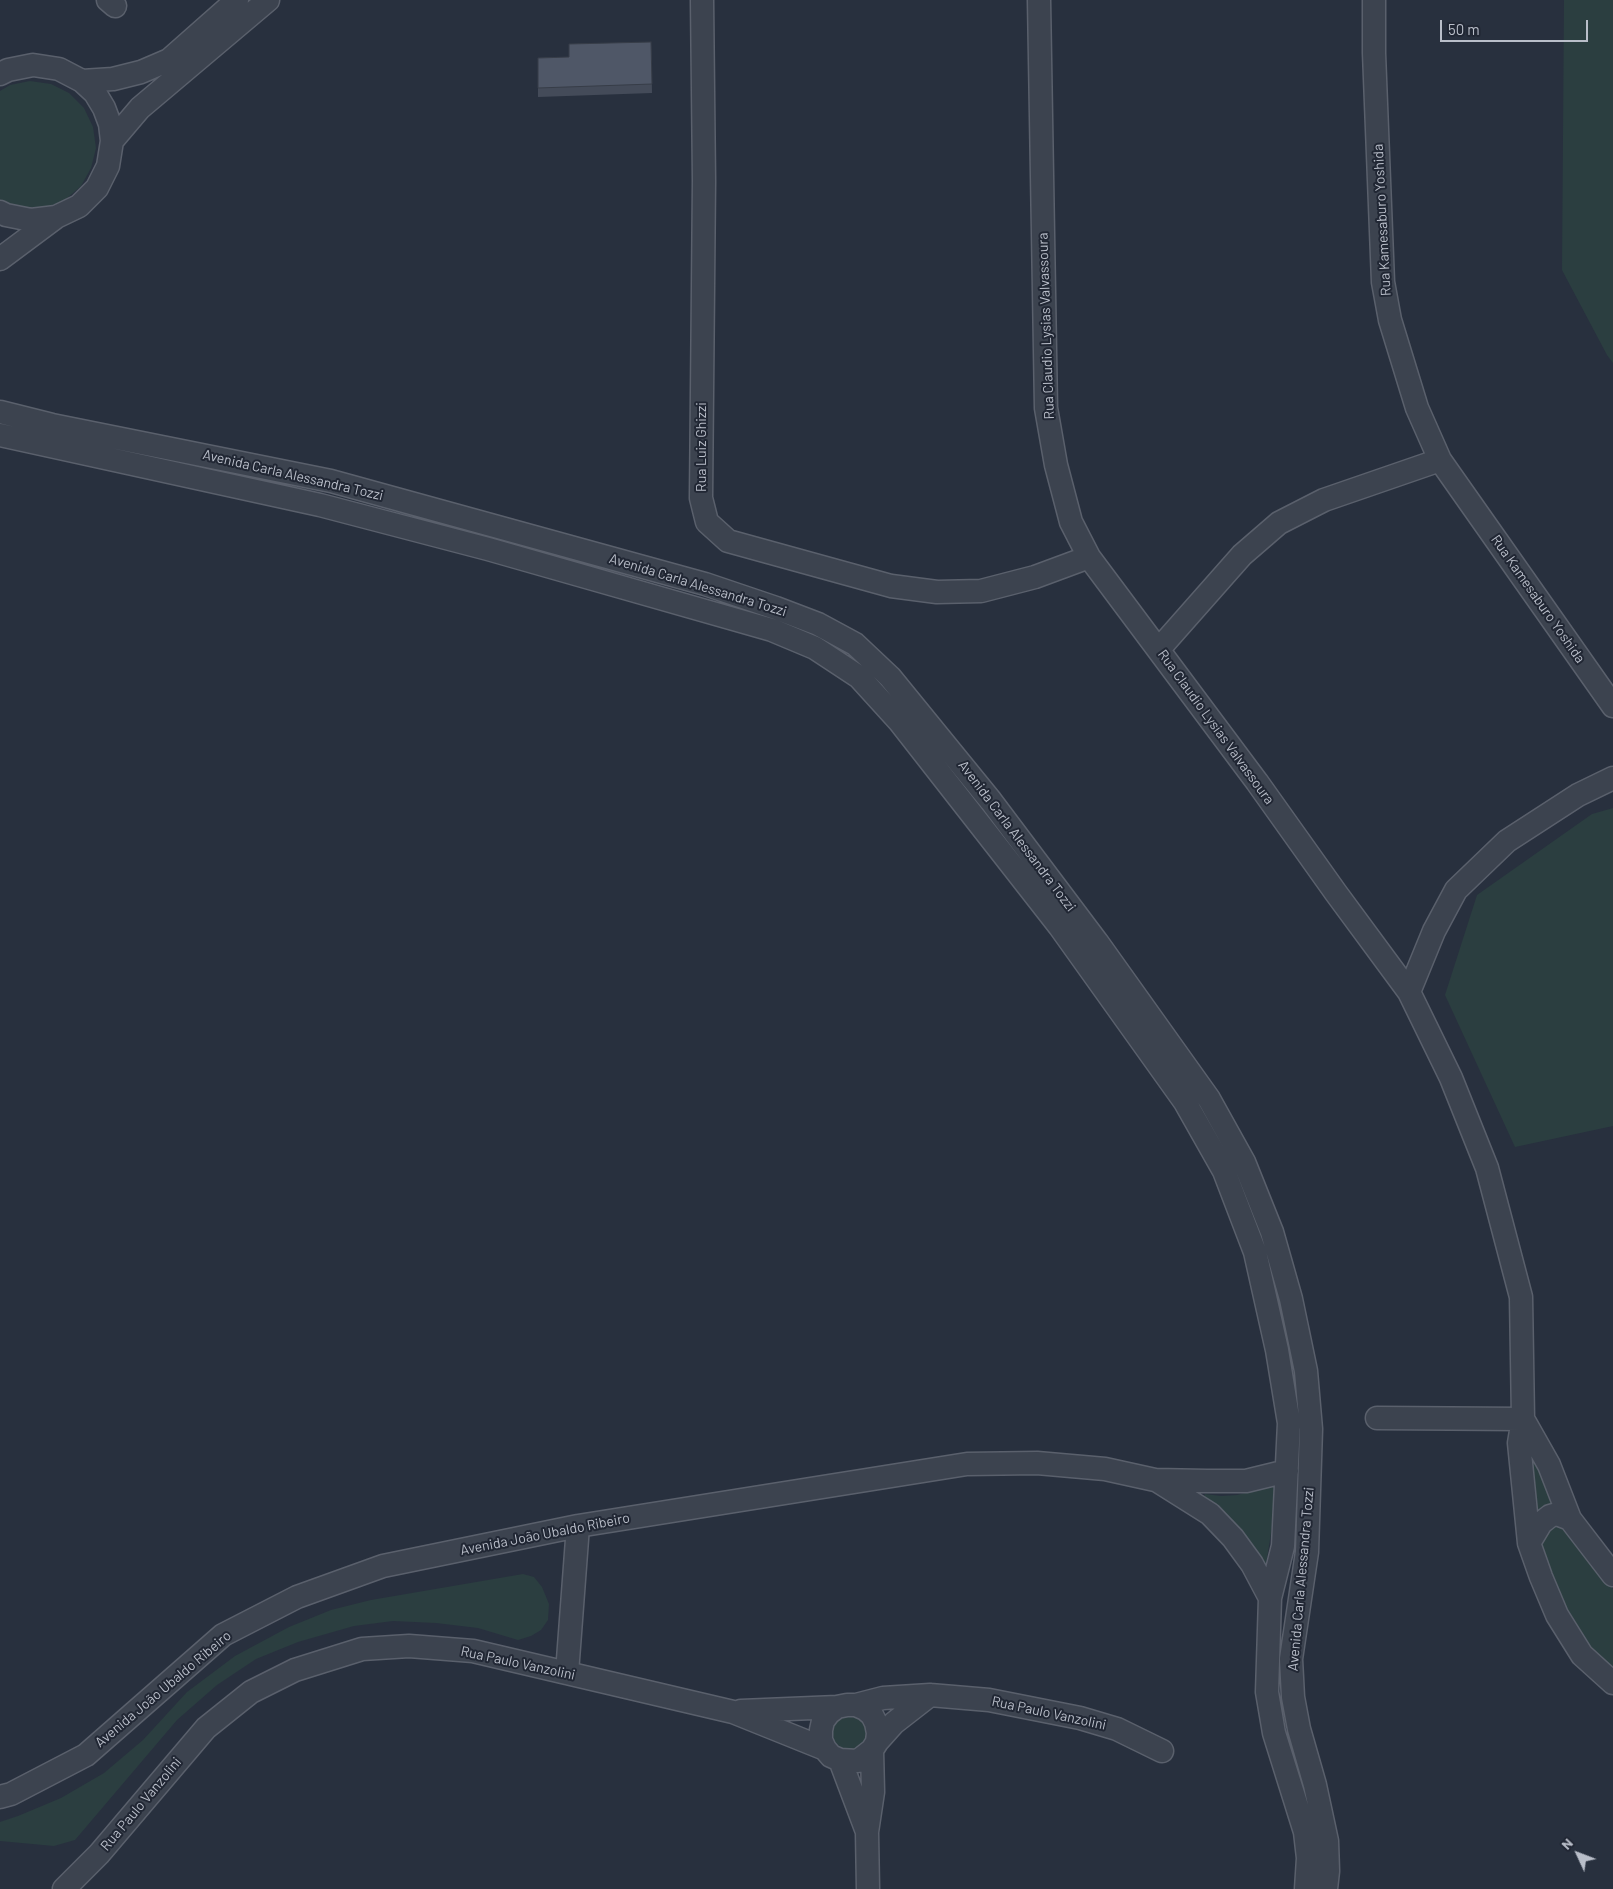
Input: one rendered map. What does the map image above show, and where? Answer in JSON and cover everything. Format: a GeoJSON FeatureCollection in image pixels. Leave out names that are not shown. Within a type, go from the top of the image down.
{"type":"FeatureCollection","features":[{"type":"Feature","properties":{"kind":"street"},"geometry":{"type":"LineString","coordinates":[[82,81],[113,79],[141,72],[169,60],[237,0]]}},
{"type":"Feature","properties":{"kind":"street"},"geometry":{"type":"LineString","coordinates":[[112,141],[140,108],[268,0]]}},
{"type":"Feature","properties":{"kind":"street","name":"Rua Luiz Ghizzi"},"geometry":{"type":"LineString","coordinates":[[702,0],[704,181],[701,498],[708,522],[728,541],[890,586],[938,592],[981,591],[1036,578],[1089,557]]}},
{"type":"Feature","properties":{"kind":"street","name":"Rua Claudio Lysias Valvassoura"},"geometry":{"type":"LineString","coordinates":[[1039,0],[1046,408],[1056,465],[1071,522],[1089,557],[1409,992],[1451,1078],[1487,1168],[1521,1296],[1523,1419],[1519,1443],[1529,1543],[1557,1615],[1582,1655],[1613,1683]]}},
{"type":"Feature","properties":{"kind":"street","name":"Rua Kamesaburo Yoshida"},"geometry":{"type":"LineString","coordinates":[[1374,0],[1374,52],[1384,282],[1390,320],[1418,408],[1440,460],[1613,706]]}},
{"type":"Feature","properties":{"kind":"street"},"geometry":{"type":"LineString","coordinates":[[0,74],[8,70],[33,65],[59,69],[82,81],[95,93],[104,108],[110,124],[112,141],[108,166],[97,188],[79,206],[56,217],[0,259]]}},
{"type":"Feature","properties":{"kind":"street"},"geometry":{"type":"LineString","coordinates":[[0,212],[31,220],[56,217]]}},
{"type":"Feature","properties":{"kind":"street","name":"Avenida Carla Alessandra Tozzi"},"geometry":{"type":"LineString","coordinates":[[0,412],[52,425],[331,481],[705,584],[818,624],[855,644],[890,677],[997,809],[1097,942],[1209,1099],[1244,1162],[1272,1232],[1291,1299],[1306,1371],[1311,1429],[1307,1552],[1291,1659],[1293,1697],[1299,1729],[1327,1841],[1328,1871],[1326,1889]]}},
{"type":"Feature","properties":{"kind":"street","name":"Avenida Carla Alessandra Tozzi"},"geometry":{"type":"LineString","coordinates":[[0,435],[320,505],[498,551],[772,630],[815,648],[858,677],[899,721],[1060,927],[1186,1102],[1224,1170],[1255,1252],[1277,1350],[1290,1423],[1283,1546],[1270,1598],[1268,1692],[1274,1733],[1305,1832],[1308,1858],[1306,1889]]}},
{"type":"Feature","properties":{"kind":"street"},"geometry":{"type":"LineString","coordinates":[[1159,650],[1242,555],[1279,523],[1324,500],[1440,460]]}},
{"type":"Feature","properties":{"kind":"street"},"geometry":{"type":"LineString","coordinates":[[1409,992],[1434,932],[1456,890],[1506,841],[1578,795],[1613,778]]}},
{"type":"Feature","properties":{"kind":"street"},"geometry":{"type":"LineString","coordinates":[[1377,1418],[1523,1419]]}},
{"type":"Feature","properties":{"kind":"street","name":"Rua Claudio Lysias Valvassoura"},"geometry":{"type":"LineString","coordinates":[[1523,1419],[1548,1465],[1570,1519],[1613,1575]]}},
{"type":"Feature","properties":{"kind":"street","name":"Avenida João Ubaldo Ribeiro"},"geometry":{"type":"LineString","coordinates":[[0,1797],[11,1794],[86,1755],[223,1635],[298,1597],[383,1566],[578,1526],[967,1464],[1037,1463],[1105,1469],[1155,1480],[1246,1481],[1287,1471]]}},
{"type":"Feature","properties":{"kind":"street","name":"Avenida João Ubaldo Ribeiro"},"geometry":{"type":"LineString","coordinates":[[1155,1480],[1210,1514],[1233,1538],[1252,1564],[1270,1598]]}},
{"type":"Feature","properties":{"kind":"street"},"geometry":{"type":"LineString","coordinates":[[1529,1543],[1538,1527],[1550,1516],[1558,1514],[1570,1519]]}},
{"type":"Feature","properties":{"kind":"street"},"geometry":{"type":"LineString","coordinates":[[567,1673],[578,1526]]}},
{"type":"Feature","properties":{"kind":"street","name":"Rua Paulo Vanzolini"},"geometry":{"type":"LineString","coordinates":[[64,1889],[99,1854],[206,1728],[250,1692],[295,1670],[362,1649],[409,1646],[473,1651],[733,1712],[832,1755]]}},
{"type":"Feature","properties":{"kind":"street"},"geometry":{"type":"LineString","coordinates":[[832,1755],[858,1761],[866,1756],[894,1722],[930,1695]]}},
{"type":"Feature","properties":{"kind":"street","name":"Rua Paulo Vanzolini"},"geometry":{"type":"LineString","coordinates":[[733,1712],[847,1706],[883,1698],[930,1695],[989,1700],[1080,1718],[1117,1729],[1162,1751]]}},
{"type":"Feature","properties":{"kind":"street"},"geometry":{"type":"LineString","coordinates":[[868,1832],[832,1755],[821,1740],[823,1721],[829,1713],[847,1706],[865,1709],[872,1715],[878,1732],[874,1746],[873,1792],[868,1832],[868,1889]]}},
{"type":"Feature","properties":{"kind":"shaded area"},"geometry":{"type":"Polygon","coordinates":[[[1564,0],[1613,0],[1613,363],[1562,270],[1564,0]]]}},
{"type":"Feature","properties":{"kind":"shaded area"},"geometry":{"type":"Polygon","coordinates":[[[30,81],[51,84],[69,93],[84,108],[93,127],[96,148],[91,168],[81,186],[65,200],[45,208],[24,209],[0,201],[0,91],[10,85],[30,81]]]}},
{"type":"Feature","properties":{"kind":"shaded area"},"geometry":{"type":"Polygon","coordinates":[[[1613,808],[1613,1126],[1515,1147],[1445,995],[1477,895],[1592,814],[1613,808]]]}},
{"type":"Feature","properties":{"kind":"shaded area"},"geometry":{"type":"Polygon","coordinates":[[[1537,1458],[1559,1510],[1532,1518],[1533,1459],[1537,1458]]]}},
{"type":"Feature","properties":{"kind":"shaded area"},"geometry":{"type":"Polygon","coordinates":[[[1270,1483],[1274,1484],[1273,1521],[1266,1564],[1263,1567],[1236,1524],[1224,1513],[1203,1499],[1205,1494],[1237,1495],[1270,1483]]]}},
{"type":"Feature","properties":{"kind":"shaded area"},"geometry":{"type":"Polygon","coordinates":[[[1558,1519],[1613,1589],[1613,1670],[1588,1644],[1553,1588],[1539,1534],[1558,1519]]]}},
{"type":"Feature","properties":{"kind":"shaded area"},"geometry":{"type":"Polygon","coordinates":[[[523,1574],[534,1577],[542,1587],[549,1604],[548,1620],[541,1630],[531,1636],[518,1640],[478,1628],[436,1623],[393,1621],[354,1626],[298,1642],[256,1659],[217,1685],[177,1720],[75,1840],[54,1846],[0,1841],[0,1822],[61,1798],[104,1773],[143,1740],[187,1692],[235,1656],[289,1627],[331,1610],[371,1600],[523,1574]]]}},
{"type":"Feature","properties":{"kind":"shaded area"},"geometry":{"type":"Polygon","coordinates":[[[857,1713],[869,1724],[869,1739],[859,1750],[844,1750],[834,1741],[832,1727],[842,1715],[857,1713]]]}},
{"type":"Feature","properties":{"kind":"building"},"geometry":{"type":"Polygon","coordinates":[[[651,42],[652,84],[538,88],[538,58],[569,57],[569,44],[651,42]]]}}]}
